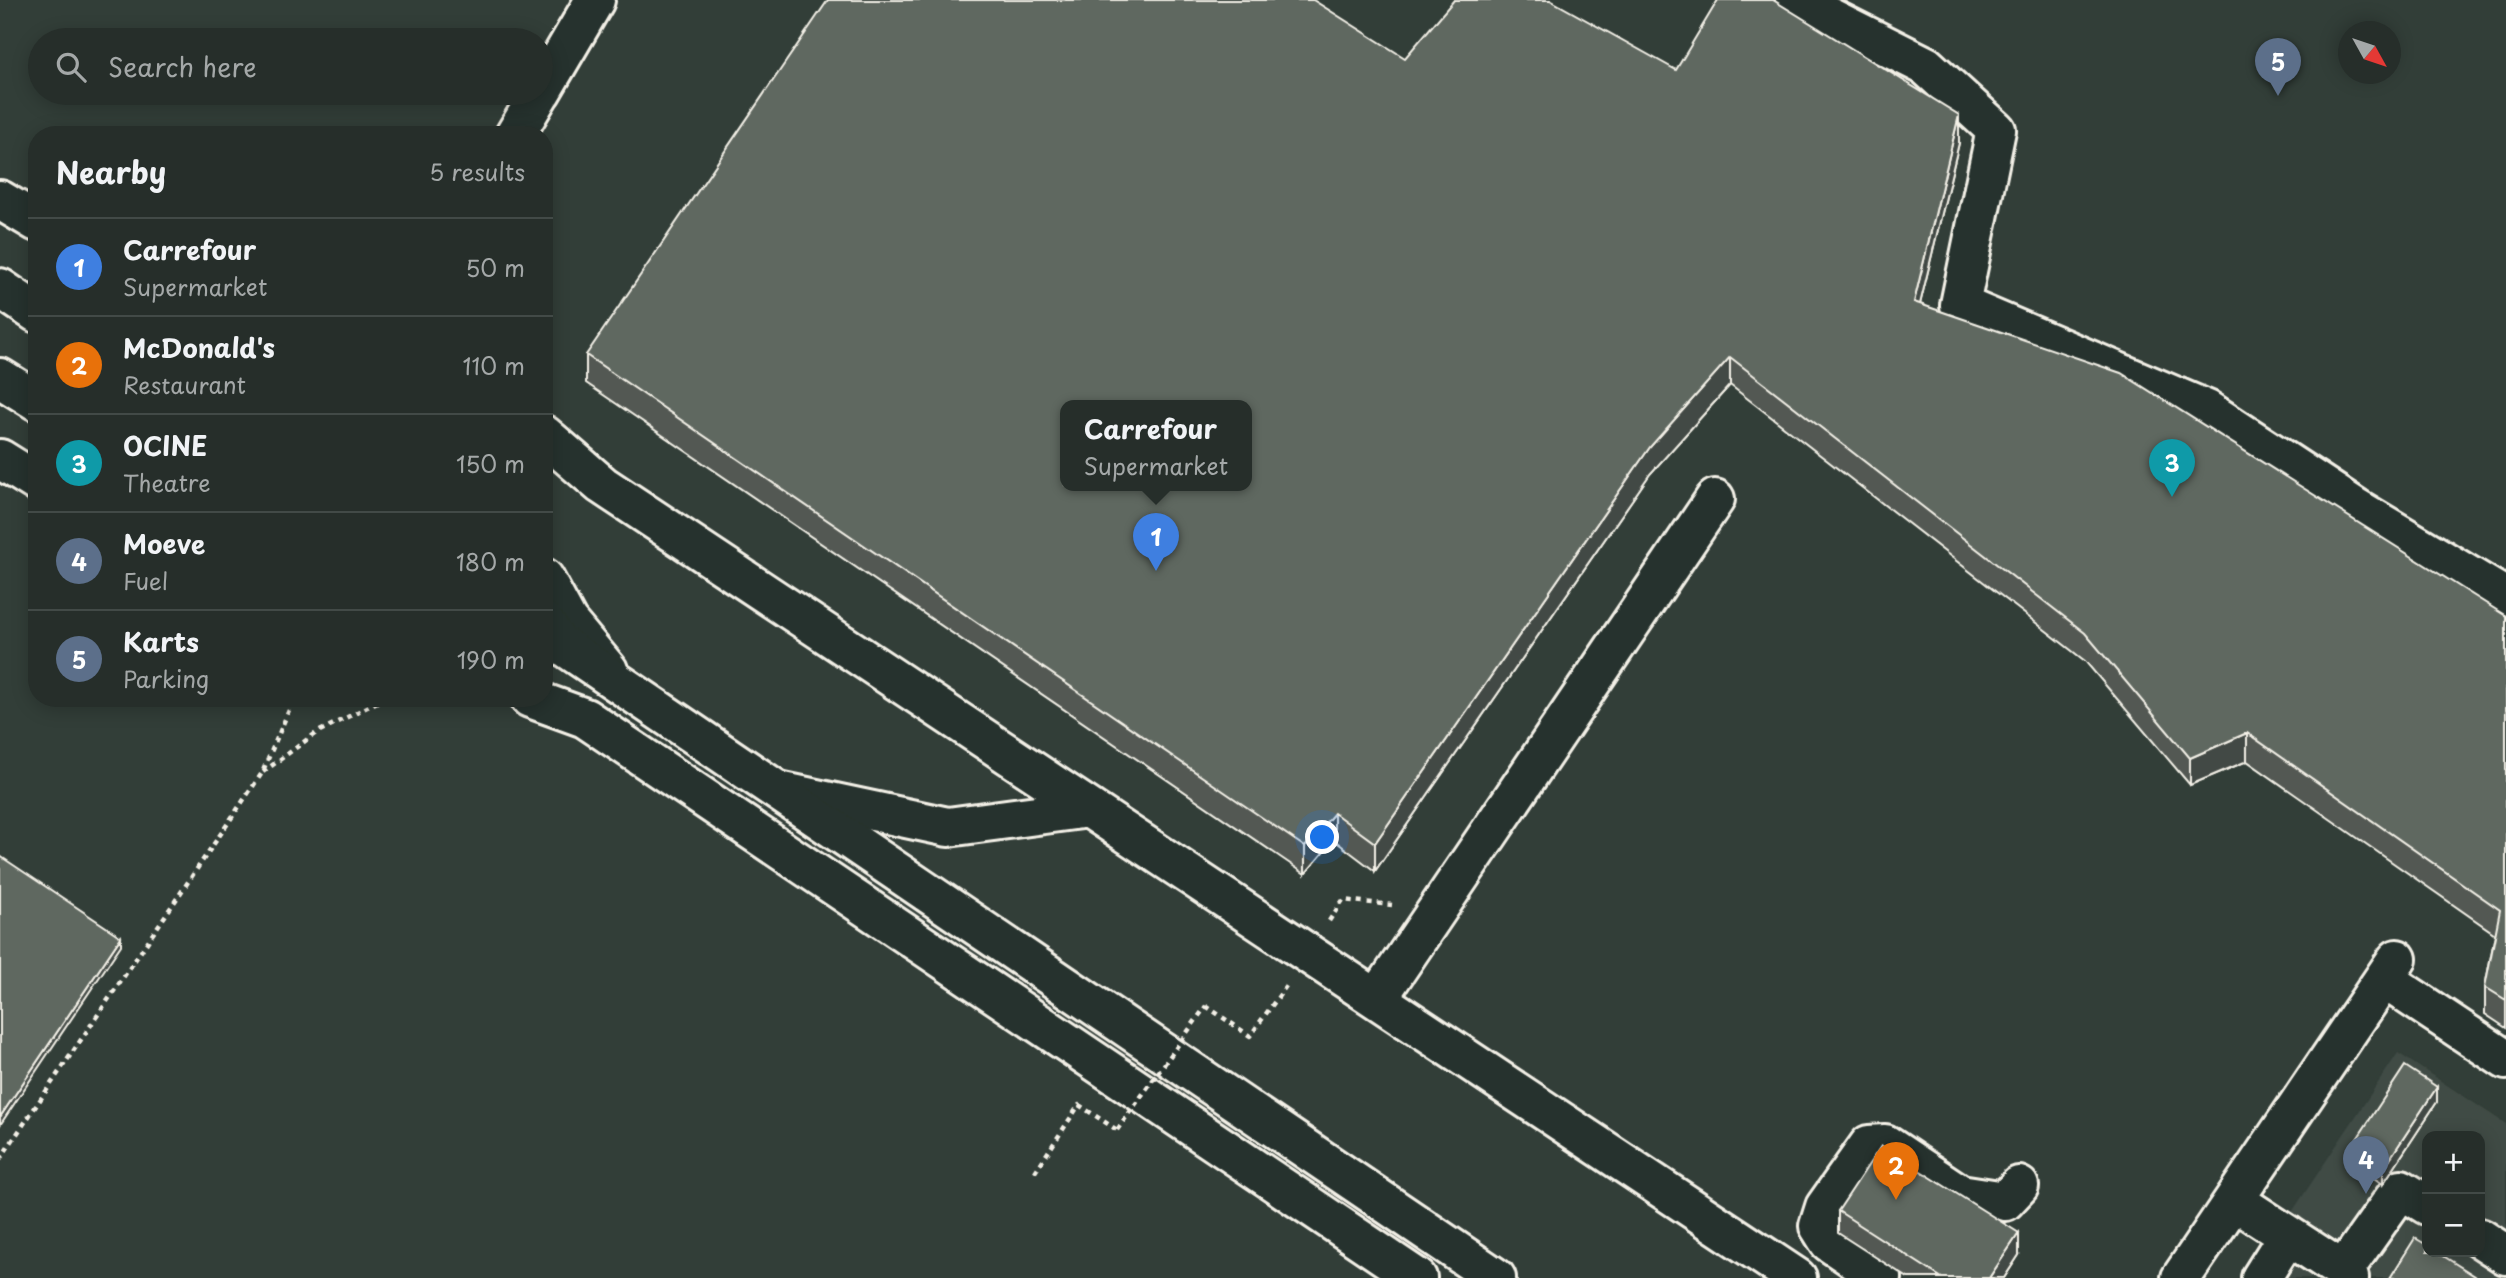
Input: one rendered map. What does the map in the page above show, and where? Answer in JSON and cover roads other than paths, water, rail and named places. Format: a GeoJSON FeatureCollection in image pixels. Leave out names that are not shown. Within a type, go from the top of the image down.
{"type":"FeatureCollection","features":[{"type":"Feature","properties":{"kind":"main road"},"geometry":{"type":"LineString","coordinates":[[553,70],[595,0]]}},
{"type":"Feature","properties":{"kind":"main road"},"geometry":{"type":"LineString","coordinates":[[1795,0],[1926,66],[1996,130],[1960,305],[2207,410],[2357,508],[2506,598]]}},
{"type":"Feature","properties":{"kind":"main road"},"geometry":{"type":"LineString","coordinates":[[520,126],[532,105]]}},
{"type":"Feature","properties":{"kind":"main road"},"geometry":{"type":"LineString","coordinates":[[0,200],[28,217]]}},
{"type":"Feature","properties":{"kind":"main road"},"geometry":{"type":"LineString","coordinates":[[0,288],[28,307]]}},
{"type":"Feature","properties":{"kind":"main road"},"geometry":{"type":"LineString","coordinates":[[0,378],[28,395]]}},
{"type":"Feature","properties":{"kind":"main road"},"geometry":{"type":"LineString","coordinates":[[553,443],[602,485],[1797,1278]]}},
{"type":"Feature","properties":{"kind":"main road"},"geometry":{"type":"LineString","coordinates":[[0,459],[28,476]]}},
{"type":"Feature","properties":{"kind":"main road"},"geometry":{"type":"LineString","coordinates":[[1377,999],[1715,499]]}},
{"type":"Feature","properties":{"kind":"main road"},"geometry":{"type":"LineString","coordinates":[[553,594],[568,622],[618,682]]}},
{"type":"Feature","properties":{"kind":"main road"},"geometry":{"type":"LineString","coordinates":[[553,634],[558,642],[1496,1278]]}},
{"type":"Feature","properties":{"kind":"main road"},"geometry":{"type":"LineString","coordinates":[[553,706],[585,718],[1417,1278]]}},
{"type":"Feature","properties":{"kind":"main road"},"geometry":{"type":"LineString","coordinates":[[779,791],[948,827],[1088,808]]}},
{"type":"Feature","properties":{"kind":"main road"},"geometry":{"type":"LineString","coordinates":[[2181,1278],[2390,969],[2506,1060]]}},
{"type":"Feature","properties":{"kind":"main road"},"geometry":{"type":"LineString","coordinates":[[1882,1278],[1829,1242],[1819,1226],[1825,1207],[1869,1145],[1885,1144],[1960,1194],[2005,1201],[2019,1186]]}},
{"type":"Feature","properties":{"kind":"main road"},"geometry":{"type":"LineString","coordinates":[[2234,1200],[2346,1275],[2401,1189],[2422,1202]]}},
{"type":"Feature","properties":{"kind":"main road"},"geometry":{"type":"LineString","coordinates":[[2261,1278],[2288,1235]]}},
{"type":"Feature","properties":{"kind":"main road"},"geometry":{"type":"LineString","coordinates":[[2485,1241],[2506,1255]]}},
{"type":"Feature","properties":{"kind":"place","name":"Karts"},"geometry":{"type":"Point","coordinates":[2278,96]}},
{"type":"Feature","properties":{"kind":"place","name":"OCINE"},"geometry":{"type":"Point","coordinates":[2172,497]}},
{"type":"Feature","properties":{"kind":"place","name":"Carrefour"},"geometry":{"type":"Point","coordinates":[1156,571]}},
{"type":"Feature","properties":{"kind":"place","name":"Moeve"},"geometry":{"type":"Point","coordinates":[2366,1194]}},
{"type":"Feature","properties":{"kind":"place","name":"McDonald's"},"geometry":{"type":"Point","coordinates":[1896,1200]}}]}
